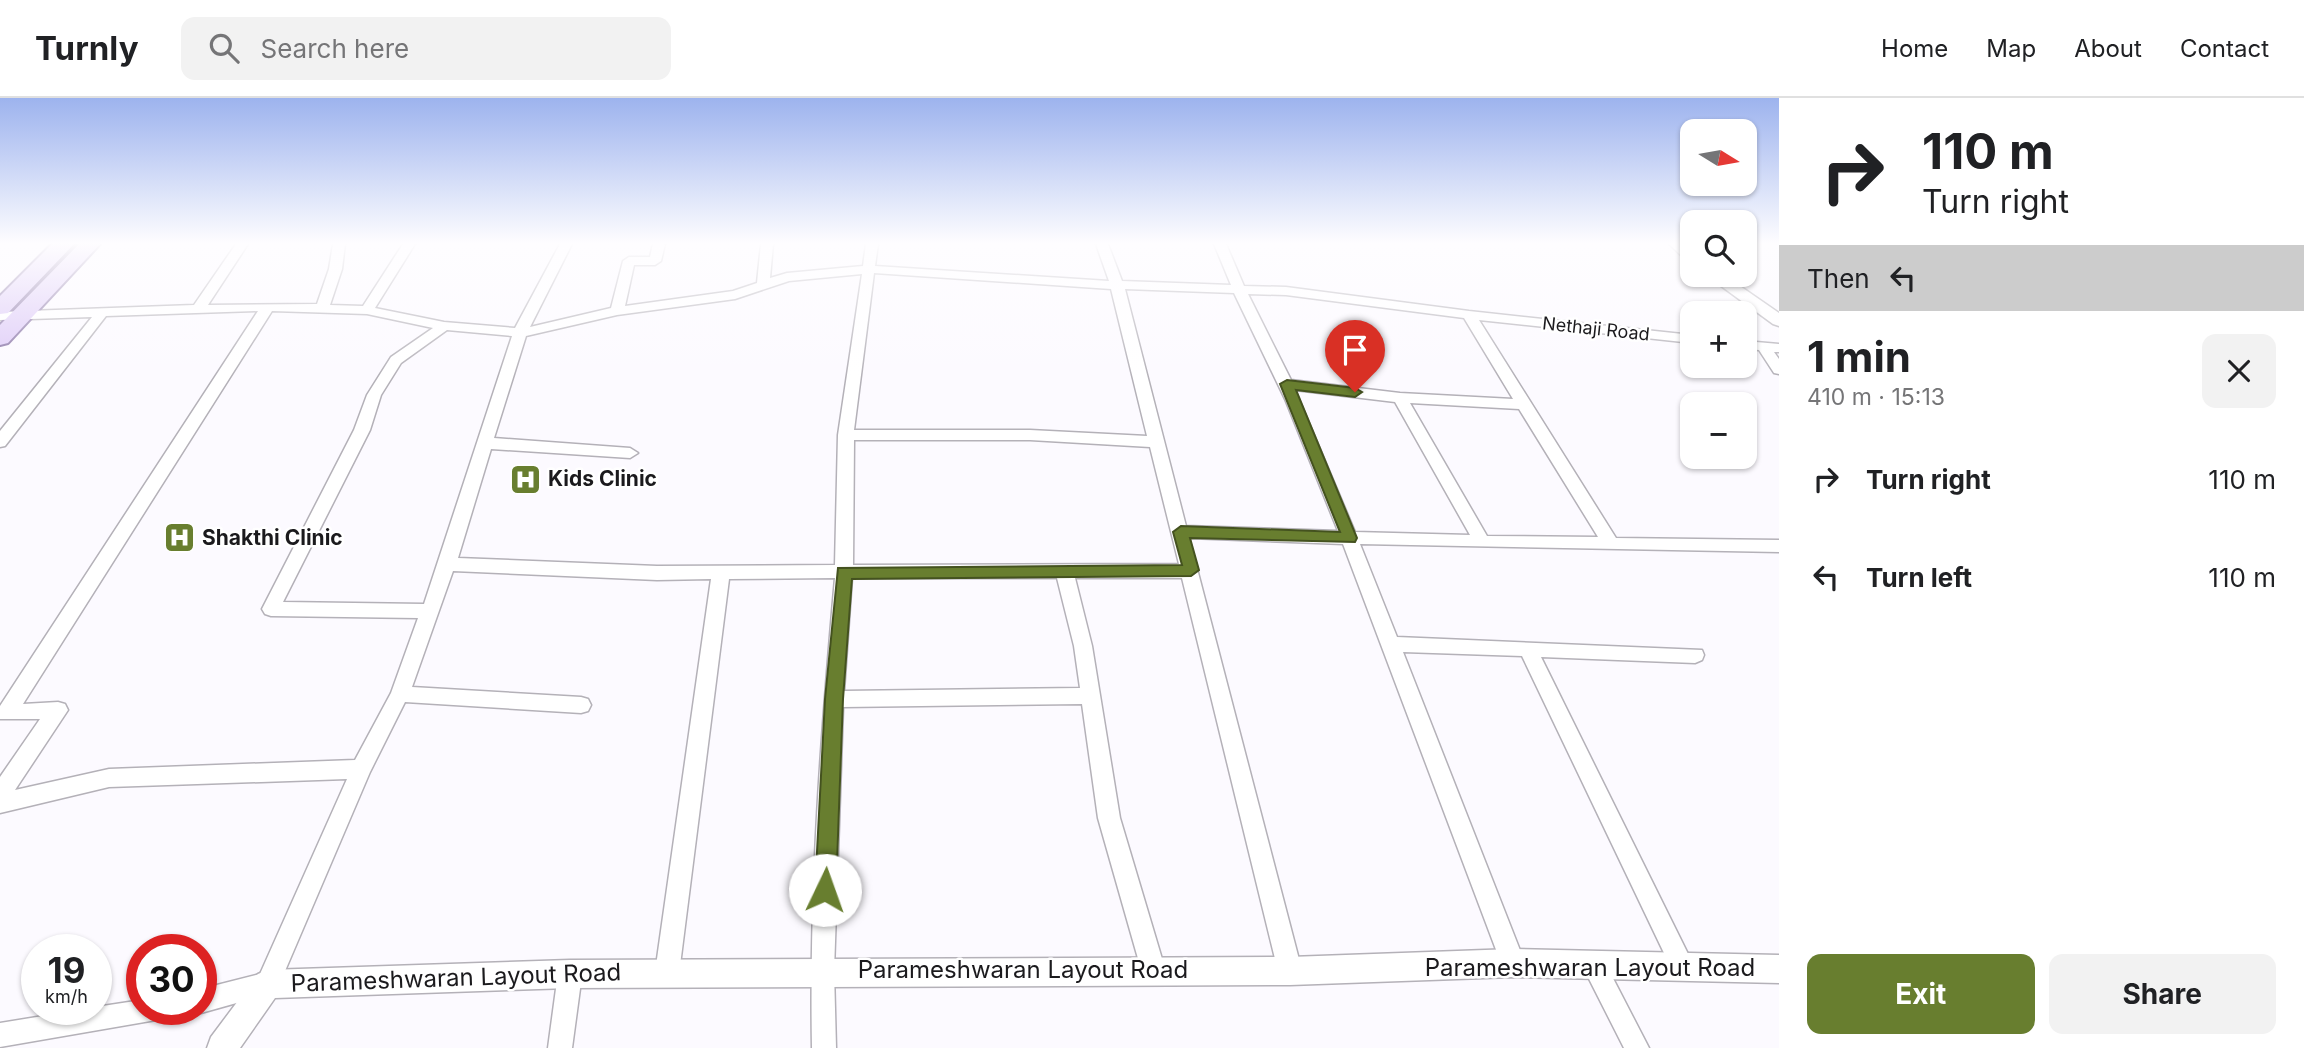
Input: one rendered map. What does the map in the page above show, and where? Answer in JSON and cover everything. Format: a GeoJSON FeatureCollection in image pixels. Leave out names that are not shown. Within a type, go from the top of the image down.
{"type":"FeatureCollection","features":[{"type":"Feature","properties":{"kind":"main road"},"geometry":{"type":"LineString","coordinates":[[0,308],[20,288]]}},
{"type":"Feature","properties":{"kind":"main road"},"geometry":{"type":"LineString","coordinates":[[0,338],[49,288]]}},
{"type":"Feature","properties":{"kind":"street"},"geometry":{"type":"LineString","coordinates":[[200,308],[213,288]]}},
{"type":"Feature","properties":{"kind":"street"},"geometry":{"type":"LineString","coordinates":[[322,309],[327,288]]}},
{"type":"Feature","properties":{"kind":"street"},"geometry":{"type":"LineString","coordinates":[[367,310],[381,288]]}},
{"type":"Feature","properties":{"kind":"street"},"geometry":{"type":"LineString","coordinates":[[222,1048],[268,984],[361,769],[400,694],[447,564],[520,333],[543,288]]}},
{"type":"Feature","properties":{"kind":"street"},"geometry":{"type":"LineString","coordinates":[[617,312],[623,288]]}},
{"type":"Feature","properties":{"kind":"street","name":"Nethaji Road"},"geometry":{"type":"LineString","coordinates":[[0,316],[200,308],[367,310],[444,326],[520,333],[617,312],[735,295],[754,288]]}},
{"type":"Feature","properties":{"kind":"street"},"geometry":{"type":"LineString","coordinates":[[824,1048],[822,971],[834,699],[844,573],[846,435],[866,288]]}},
{"type":"Feature","properties":{"kind":"street"},"geometry":{"type":"LineString","coordinates":[[1119,288],[1290,971]]}},
{"type":"Feature","properties":{"kind":"street"},"geometry":{"type":"LineString","coordinates":[[1236,288],[1287,384],[1350,538],[1513,963]]}},
{"type":"Feature","properties":{"kind":"street","name":"Nethaji Road"},"geometry":{"type":"LineString","coordinates":[[1242,288],[1286,291],[1469,315],[1680,338]]}},
{"type":"Feature","properties":{"kind":"street"},"geometry":{"type":"LineString","coordinates":[[1733,288],[1779,321]]}},
{"type":"Feature","properties":{"kind":"street"},"geometry":{"type":"LineString","coordinates":[[0,794],[58,710],[6,713],[268,307]]}},
{"type":"Feature","properties":{"kind":"street"},"geometry":{"type":"LineString","coordinates":[[0,442],[101,314]]}},
{"type":"Feature","properties":{"kind":"street"},"geometry":{"type":"LineString","coordinates":[[1469,315],[1611,544]]}},
{"type":"Feature","properties":{"kind":"street"},"geometry":{"type":"LineString","coordinates":[[429,611],[271,609],[362,429],[374,394],[396,360],[444,326]]}},
{"type":"Feature","properties":{"kind":"street"},"geometry":{"type":"LineString","coordinates":[[1757,346],[1779,348]]}},
{"type":"Feature","properties":{"kind":"street"},"geometry":{"type":"LineString","coordinates":[[1763,346],[1779,370]]}},
{"type":"Feature","properties":{"kind":"street"},"geometry":{"type":"LineString","coordinates":[[1287,384],[1400,398],[1524,404]]}},
{"type":"Feature","properties":{"kind":"street"},"geometry":{"type":"LineString","coordinates":[[1400,398],[1482,542]]}},
{"type":"Feature","properties":{"kind":"street"},"geometry":{"type":"LineString","coordinates":[[846,435],[1030,435],[1158,442]]}},
{"type":"Feature","properties":{"kind":"street"},"geometry":{"type":"LineString","coordinates":[[485,443],[630,453]]}},
{"type":"Feature","properties":{"kind":"street"},"geometry":{"type":"LineString","coordinates":[[1181,532],[1482,542],[1779,546]]}},
{"type":"Feature","properties":{"kind":"street"},"geometry":{"type":"LineString","coordinates":[[447,564],[657,573],[1191,570]]}},
{"type":"Feature","properties":{"kind":"street"},"geometry":{"type":"LineString","coordinates":[[1064,570],[1083,646],[1109,818],[1153,969]]}},
{"type":"Feature","properties":{"kind":"street"},"geometry":{"type":"LineString","coordinates":[[667,973],[721,572]]}},
{"type":"Feature","properties":{"kind":"street"},"geometry":{"type":"LineString","coordinates":[[1391,644],[1695,655]]}},
{"type":"Feature","properties":{"kind":"street"},"geometry":{"type":"LineString","coordinates":[[1527,648],[1683,968]]}},
{"type":"Feature","properties":{"kind":"street"},"geometry":{"type":"LineString","coordinates":[[400,694],[581,705]]}},
{"type":"Feature","properties":{"kind":"street"},"geometry":{"type":"LineString","coordinates":[[834,699],[1090,696]]}},
{"type":"Feature","properties":{"kind":"street"},"geometry":{"type":"LineString","coordinates":[[0,803],[110,778],[361,769]]}},
{"type":"Feature","properties":{"kind":"street","name":"Parameshwaran Layout Road"},"geometry":{"type":"LineString","coordinates":[[268,984],[569,974],[1153,969],[1290,971],[1513,963],[1779,969]]}},
{"type":"Feature","properties":{"kind":"street"},"geometry":{"type":"LineString","coordinates":[[1594,965],[1637,1048]]}},
{"type":"Feature","properties":{"kind":"street"},"geometry":{"type":"LineString","coordinates":[[560,1048],[569,974]]}},
{"type":"Feature","properties":{"kind":"street"},"geometry":{"type":"LineString","coordinates":[[217,997],[268,984]]}},
{"type":"Feature","properties":{"kind":"street"},"geometry":{"type":"LineString","coordinates":[[0,1035],[126,1014]]}},
{"type":"Feature","properties":{"kind":"place","name":"Kids Clinic"},"geometry":{"type":"Point","coordinates":[525,479]}},
{"type":"Feature","properties":{"kind":"place","name":"Shakthi Clinic"},"geometry":{"type":"Point","coordinates":[179,538]}},
{"type":"Feature","properties":{"kind":"route"},"geometry":{"type":"LineString","coordinates":[[825,890],[834,699],[844,573],[1191,570],[1181,532],[1350,538],[1287,384],[1355,392]]}}]}
